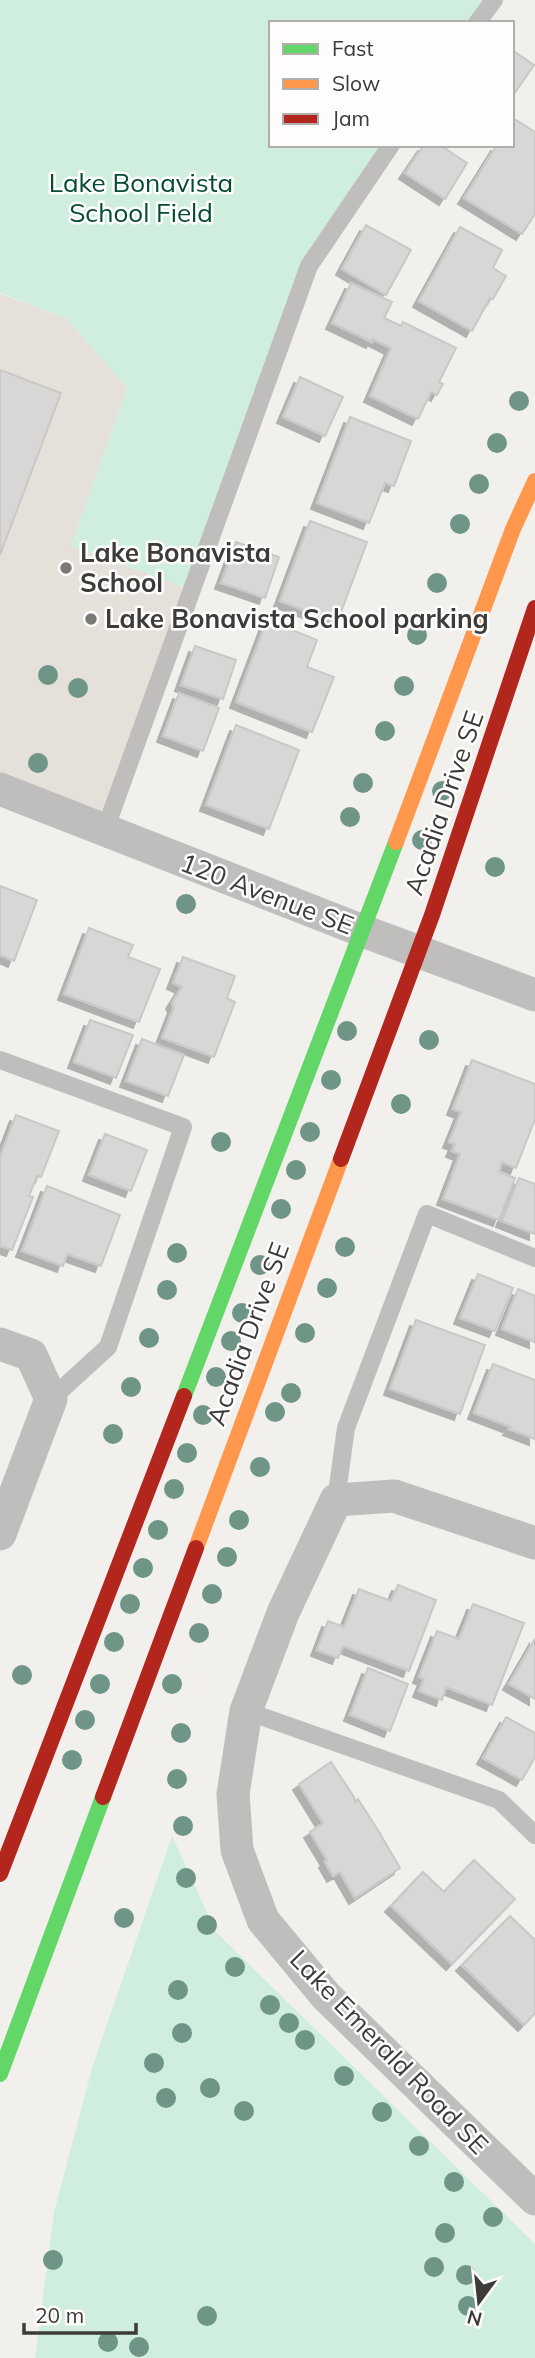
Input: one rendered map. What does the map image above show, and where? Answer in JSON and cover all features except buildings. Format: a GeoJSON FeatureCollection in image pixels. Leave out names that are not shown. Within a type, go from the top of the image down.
{"type":"FeatureCollection","features":[{"type":"Feature","properties":{"kind":"street","name":"Acadia Drive SE"},"geometry":{"type":"LineString","coordinates":[[0,1874],[363,931],[513,529],[535,481]]}},
{"type":"Feature","properties":{"kind":"street","name":"Acadia Drive SE"},"geometry":{"type":"LineString","coordinates":[[0,2074],[418,951],[535,608]]}},
{"type":"Feature","properties":{"kind":"street","name":"120 Avenue SE"},"geometry":{"type":"LineString","coordinates":[[0,789],[535,995]]}},
{"type":"Feature","properties":{"kind":"street"},"geometry":{"type":"LineString","coordinates":[[0,1344],[31,1356],[51,1399],[0,1534]]}},
{"type":"Feature","properties":{"kind":"street"},"geometry":{"type":"LineString","coordinates":[[336,1500],[394,1496],[535,1543]]}},
{"type":"Feature","properties":{"kind":"street","name":"Lake Emerald Road SE"},"geometry":{"type":"LineString","coordinates":[[336,1500],[283,1613],[246,1711],[233,1794],[237,1850],[263,1920],[326,1996],[535,2199]]}},
{"type":"Feature","properties":{"kind":"lane"},"geometry":{"type":"LineString","coordinates":[[478,21],[494,0]]}},
{"type":"Feature","properties":{"kind":"lane"},"geometry":{"type":"LineString","coordinates":[[105,830],[309,266],[390,147]]}},
{"type":"Feature","properties":{"kind":"lane"},"geometry":{"type":"LineString","coordinates":[[0,1060],[183,1127],[108,1347],[51,1399]]}},
{"type":"Feature","properties":{"kind":"lane"},"geometry":{"type":"LineString","coordinates":[[336,1500],[346,1428],[427,1214],[535,1258]]}},
{"type":"Feature","properties":{"kind":"lane"},"geometry":{"type":"LineString","coordinates":[[246,1711],[499,1800],[535,1835]]}},
{"type":"Feature","properties":{"kind":"shaded area","name":"Lake Bonavista School"},"geometry":{"type":"Polygon","coordinates":[[[0,294],[66,318],[127,388],[71,546],[192,590],[105,830],[0,789],[0,294]]]}},
{"type":"Feature","properties":{"kind":"green space","name":"Lake Bonavista School Field"},"geometry":{"type":"Polygon","coordinates":[[[0,0],[494,0],[478,21],[269,21],[269,147],[390,147],[309,266],[192,590],[71,546],[127,388],[66,318],[0,293],[0,0]]]}},
{"type":"Feature","properties":{"kind":"green space"},"geometry":{"type":"Polygon","coordinates":[[[172,1836],[216,1932],[535,2244],[535,2358],[35,2358],[54,2212],[93,2065],[172,1836]]]}},
{"type":"Feature","properties":{"kind":"traffic: fast"},"geometry":{"type":"LineString","coordinates":[[184,1396],[396,842]]}},
{"type":"Feature","properties":{"kind":"traffic: fast"},"geometry":{"type":"LineString","coordinates":[[0,2074],[103,1797]]}},
{"type":"Feature","properties":{"kind":"traffic: slow"},"geometry":{"type":"LineString","coordinates":[[396,842],[513,529],[535,481]]}},
{"type":"Feature","properties":{"kind":"traffic: slow"},"geometry":{"type":"LineString","coordinates":[[196,1548],[341,1159]]}},
{"type":"Feature","properties":{"kind":"traffic: jam"},"geometry":{"type":"LineString","coordinates":[[341,1159],[432,915],[535,608]]}},
{"type":"Feature","properties":{"kind":"traffic: jam"},"geometry":{"type":"LineString","coordinates":[[0,1874],[184,1396]]}},
{"type":"Feature","properties":{"kind":"traffic: jam"},"geometry":{"type":"LineString","coordinates":[[103,1797],[196,1548]]}},
{"type":"Feature","properties":{"kind":"place","name":"Lake Bonavista School"},"geometry":{"type":"Point","coordinates":[66,568]}},
{"type":"Feature","properties":{"kind":"place","name":"Lake Bonavista School parking"},"geometry":{"type":"Point","coordinates":[91,619]}}]}
